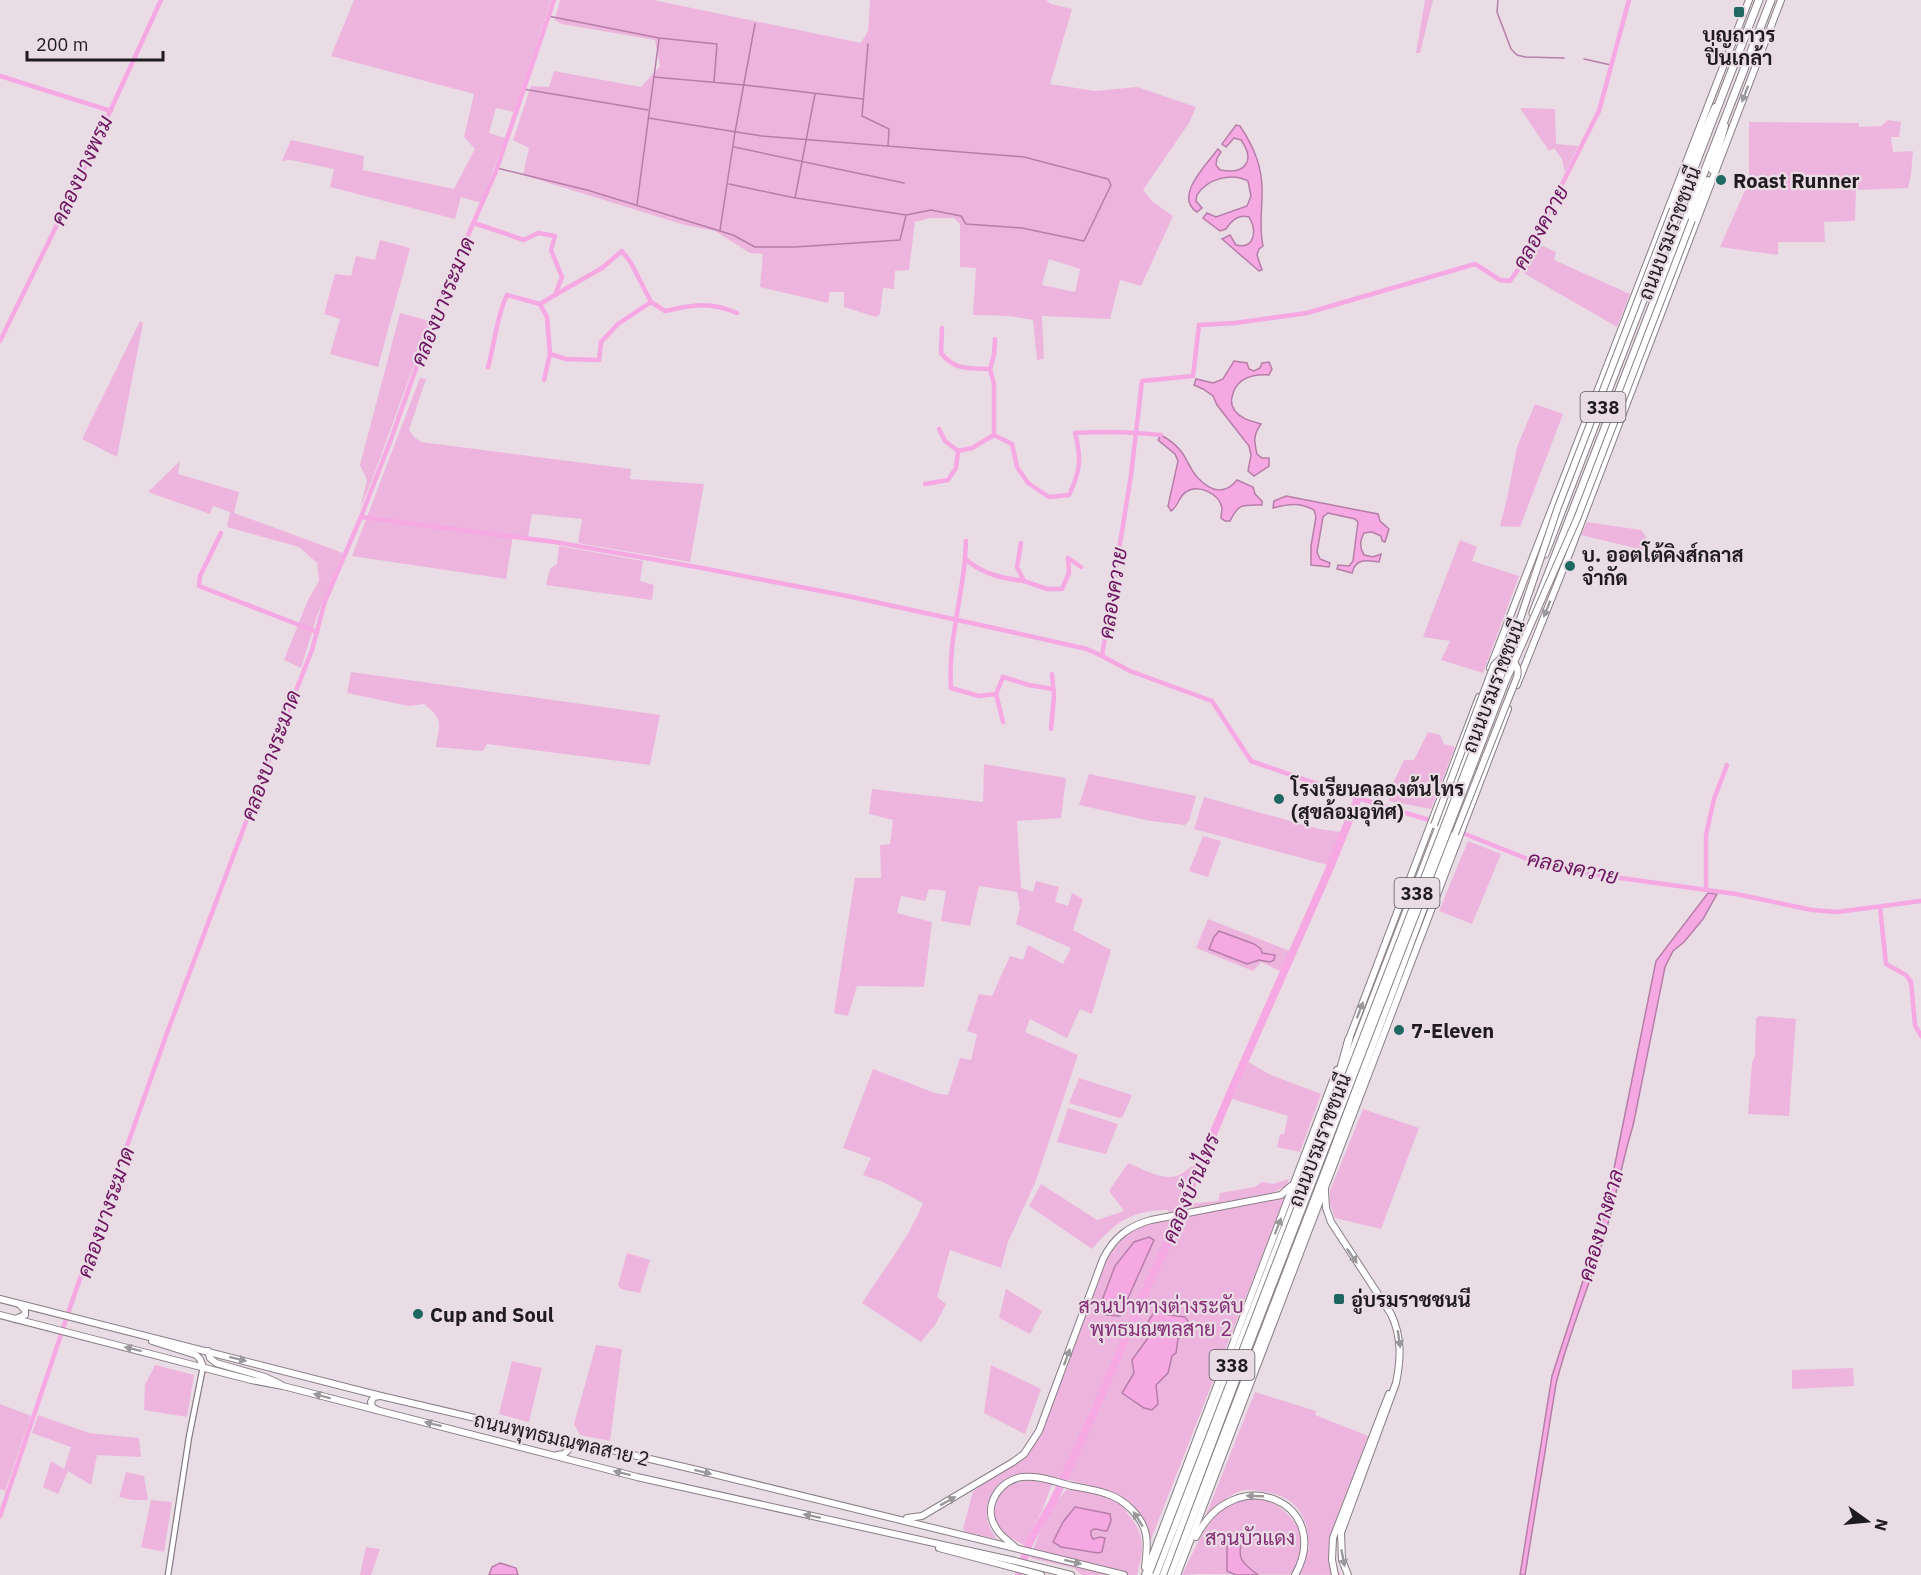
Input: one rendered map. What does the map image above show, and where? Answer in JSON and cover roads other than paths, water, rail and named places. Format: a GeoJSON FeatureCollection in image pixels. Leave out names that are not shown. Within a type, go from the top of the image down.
{"type":"FeatureCollection","features":[{"type":"Feature","properties":{"kind":"highway","name":"ถนนบรมราชชนนี"},"geometry":{"type":"LineString","coordinates":[[1151,1575],[1328,1115],[1435,825],[1444,814],[1760,0]]}},
{"type":"Feature","properties":{"kind":"highway","name":"ถนนบรมราชชนนี"},"geometry":{"type":"LineString","coordinates":[[1170,1575],[1455,834],[1456,819],[1538,599],[1771,0]]}},
{"type":"Feature","properties":{"kind":"highway"},"geometry":{"type":"LineString","coordinates":[[1328,1115],[1349,1039]]}},
{"type":"Feature","properties":{"kind":"highway"},"geometry":{"type":"LineString","coordinates":[[1346,1116],[1376,1053]]}},
{"type":"Feature","properties":{"kind":"main road","name":"338"},"geometry":{"type":"LineString","coordinates":[[1145,1575],[1405,894],[1435,825],[1436,810],[1749,0]]}},
{"type":"Feature","properties":{"kind":"main road","name":"338"},"geometry":{"type":"LineString","coordinates":[[1178,1575],[1411,962],[1424,916],[1455,834],[1465,822],[1781,0]]}},
{"type":"Feature","properties":{"kind":"main road"},"geometry":{"type":"LineString","coordinates":[[1695,151],[1712,94]]}},
{"type":"Feature","properties":{"kind":"main road","name":"338"},"geometry":{"type":"LineString","coordinates":[[1156,1575],[1492,702],[1558,507],[1695,151],[1722,95]]}},
{"type":"Feature","properties":{"kind":"main road","name":"338"},"geometry":{"type":"LineString","coordinates":[[1163,1575],[1505,683],[1577,519],[1713,167],[1732,102]]}},
{"type":"Feature","properties":{"kind":"main road"},"geometry":{"type":"LineString","coordinates":[[1713,167],[1736,115]]}},
{"type":"Feature","properties":{"kind":"main road"},"geometry":{"type":"LineString","coordinates":[[1435,825],[1494,665],[1500,659],[1513,661],[1518,668],[1517,677],[1455,834]]}},
{"type":"Feature","properties":{"kind":"main road"},"geometry":{"type":"LineString","coordinates":[[894,1518],[922,1516],[1024,1454],[1039,1431],[1108,1248],[1122,1233],[1132,1226],[1151,1220],[1281,1195],[1294,1182]]}},
{"type":"Feature","properties":{"kind":"main road"},"geometry":{"type":"LineString","coordinates":[[1326,1184],[1325,1201],[1331,1222],[1388,1308],[1399,1335],[1400,1354],[1396,1383],[1341,1533],[1342,1560],[1348,1575]]}},
{"type":"Feature","properties":{"kind":"main road","name":"ถนนพุทธมณฑลสาย 2"},"geometry":{"type":"LineString","coordinates":[[0,1299],[381,1396],[564,1438],[1124,1575]]}},
{"type":"Feature","properties":{"kind":"main road"},"geometry":{"type":"LineString","coordinates":[[15,1319],[25,1315],[25,1310],[20,1304]]}},
{"type":"Feature","properties":{"kind":"main road","name":"ถนนพุทธมณฑลสาย 2"},"geometry":{"type":"LineString","coordinates":[[0,1315],[637,1477],[869,1528],[1014,1564]]}},
{"type":"Feature","properties":{"kind":"main road"},"geometry":{"type":"LineString","coordinates":[[132,1333],[140,1338],[196,1355],[202,1367]]}},
{"type":"Feature","properties":{"kind":"main road"},"geometry":{"type":"LineString","coordinates":[[208,1351],[210,1358],[216,1363],[265,1377],[283,1386]]}},
{"type":"Feature","properties":{"kind":"main road"},"geometry":{"type":"LineString","coordinates":[[1335,1575],[1332,1560],[1333,1538],[1385,1401],[1396,1383]]}},
{"type":"Feature","properties":{"kind":"main road"},"geometry":{"type":"LineString","coordinates":[[378,1411],[372,1407],[371,1402],[374,1397],[381,1396]]}},
{"type":"Feature","properties":{"kind":"main road"},"geometry":{"type":"LineString","coordinates":[[556,1455],[564,1454],[568,1450],[569,1444],[564,1438]]}},
{"type":"Feature","properties":{"kind":"main road"},"geometry":{"type":"LineString","coordinates":[[1019,1548],[1001,1535],[992,1521],[994,1497],[1003,1485],[1024,1476],[1048,1479],[1113,1496],[1128,1505],[1146,1533],[1145,1575]]}},
{"type":"Feature","properties":{"kind":"main road"},"geometry":{"type":"LineString","coordinates":[[1182,1564],[1206,1520],[1215,1511],[1236,1498],[1254,1495],[1273,1498],[1290,1509],[1301,1525],[1305,1548],[1301,1565],[1295,1575]]}},
{"type":"Feature","properties":{"kind":"main road"},"geometry":{"type":"LineString","coordinates":[[1014,1564],[1041,1575]]}},
{"type":"Feature","properties":{"kind":"main road"},"geometry":{"type":"LineString","coordinates":[[1014,1564],[1071,1575]]}},
{"type":"Feature","properties":{"kind":"street"},"geometry":{"type":"LineString","coordinates":[[168,1575],[202,1367]]}},
{"type":"Feature","properties":{"kind":"waterway","name":"คลองบางพรม"},"geometry":{"type":"LineString","coordinates":[[0,341],[74,190],[161,0]]}},
{"type":"Feature","properties":{"kind":"waterway","name":"คลองบางระมาด"},"geometry":{"type":"LineString","coordinates":[[0,1516],[76,1290],[167,1033],[312,650],[325,601],[390,442],[442,295],[496,171],[554,0]]}},
{"type":"Feature","properties":{"kind":"waterway"},"geometry":{"type":"LineString","coordinates":[[1498,0],[1497,12],[1511,49],[1517,55],[1564,58]]}},
{"type":"Feature","properties":{"kind":"waterway","name":"คลองควาย"},"geometry":{"type":"LineString","coordinates":[[1432,821],[1251,761],[1212,701],[1130,671],[1102,656],[1131,475],[1142,381],[1193,376],[1199,325],[1235,323],[1307,313],[1475,264],[1500,280],[1510,281],[1538,241],[1550,208],[1599,111],[1629,0]]}},
{"type":"Feature","properties":{"kind":"waterway"},"geometry":{"type":"LineString","coordinates":[[548,16],[659,38],[717,44],[714,82]]}},
{"type":"Feature","properties":{"kind":"waterway"},"geometry":{"type":"LineString","coordinates":[[720,230],[755,24]]}},
{"type":"Feature","properties":{"kind":"waterway"},"geometry":{"type":"LineString","coordinates":[[637,204],[659,39]]}},
{"type":"Feature","properties":{"kind":"waterway"},"geometry":{"type":"LineString","coordinates":[[868,44],[862,116],[889,129],[888,146]]}},
{"type":"Feature","properties":{"kind":"waterway"},"geometry":{"type":"LineString","coordinates":[[1584,59],[1611,65]]}},
{"type":"Feature","properties":{"kind":"waterway"},"geometry":{"type":"LineString","coordinates":[[0,76],[111,111]]}},
{"type":"Feature","properties":{"kind":"waterway"},"geometry":{"type":"LineString","coordinates":[[654,77],[863,99]]}},
{"type":"Feature","properties":{"kind":"waterway"},"geometry":{"type":"LineString","coordinates":[[523,89],[648,110]]}},
{"type":"Feature","properties":{"kind":"waterway"},"geometry":{"type":"LineString","coordinates":[[729,184],[795,198],[815,94]]}},
{"type":"Feature","properties":{"kind":"waterway"},"geometry":{"type":"LineString","coordinates":[[497,168],[587,190],[733,235],[755,247],[795,247],[900,240],[906,215],[931,210],[961,216],[966,224],[1022,228],[1084,241],[1111,185],[1108,179],[1024,157],[762,136],[648,118]]}},
{"type":"Feature","properties":{"kind":"waterway"},"geometry":{"type":"LineString","coordinates":[[734,147],[904,183]]}},
{"type":"Feature","properties":{"kind":"waterway"},"geometry":{"type":"LineString","coordinates":[[796,198],[906,215]]}},
{"type":"Feature","properties":{"kind":"waterway"},"geometry":{"type":"LineString","coordinates":[[474,223],[524,240],[538,233],[555,236],[551,250],[562,277],[555,295],[540,304],[507,295],[498,322],[488,367]]}},
{"type":"Feature","properties":{"kind":"waterway"},"geometry":{"type":"LineString","coordinates":[[555,295],[602,268],[622,251],[631,263],[651,302],[665,311],[701,305],[737,313]]}},
{"type":"Feature","properties":{"kind":"waterway"},"geometry":{"type":"LineString","coordinates":[[544,380],[550,354],[566,359],[599,360],[601,342],[618,324],[651,302]]}},
{"type":"Feature","properties":{"kind":"waterway"},"geometry":{"type":"LineString","coordinates":[[540,304],[547,317],[550,354]]}},
{"type":"Feature","properties":{"kind":"waterway"},"geometry":{"type":"LineString","coordinates":[[942,328],[941,353],[946,359],[957,366],[990,369],[994,384],[994,435]]}},
{"type":"Feature","properties":{"kind":"waterway"},"geometry":{"type":"LineString","coordinates":[[990,369],[995,339]]}},
{"type":"Feature","properties":{"kind":"waterway"},"geometry":{"type":"LineString","coordinates":[[939,429],[945,441],[958,451],[972,448],[994,435],[1012,444],[1017,467],[1028,483],[1049,497],[1069,495],[1073,487],[1078,472],[1079,458],[1075,433],[1118,432],[1161,435]]}},
{"type":"Feature","properties":{"kind":"waterway"},"geometry":{"type":"LineString","coordinates":[[925,484],[948,480],[956,468],[958,451]]}},
{"type":"Feature","properties":{"kind":"waterway"},"geometry":{"type":"LineString","coordinates":[[361,517],[555,542],[702,568],[994,628],[1087,649],[1102,656]]}},
{"type":"Feature","properties":{"kind":"waterway"},"geometry":{"type":"LineString","coordinates":[[221,533],[200,576],[199,586],[317,632]]}},
{"type":"Feature","properties":{"kind":"waterway"},"geometry":{"type":"LineString","coordinates":[[966,541],[965,559],[972,564],[993,575],[1024,581]]}},
{"type":"Feature","properties":{"kind":"waterway"},"geometry":{"type":"LineString","coordinates":[[1021,543],[1017,567],[1024,581],[1047,589],[1062,589],[1069,573],[1068,558],[1081,567]]}},
{"type":"Feature","properties":{"kind":"waterway"},"geometry":{"type":"LineString","coordinates":[[965,559],[951,656],[951,688],[979,696],[996,694],[1003,677],[1053,689]]}},
{"type":"Feature","properties":{"kind":"waterway"},"geometry":{"type":"LineString","coordinates":[[1051,729],[1054,696],[1052,674]]}},
{"type":"Feature","properties":{"kind":"waterway"},"geometry":{"type":"LineString","coordinates":[[996,694],[1003,722]]}},
{"type":"Feature","properties":{"kind":"waterway"},"geometry":{"type":"LineString","coordinates":[[1706,890],[1706,835],[1714,799],[1727,765]]}},
{"type":"Feature","properties":{"kind":"waterway","name":"คลองบ้านไทร"},"geometry":{"type":"LineString","coordinates":[[1019,1575],[1029,1543],[1053,1502],[1096,1408],[1358,798]]}},
{"type":"Feature","properties":{"kind":"waterway","name":"คลองควาย"},"geometry":{"type":"LineString","coordinates":[[1460,832],[1535,862],[1577,872],[1736,894],[1812,910],[1837,912],[1921,901]]}},
{"type":"Feature","properties":{"kind":"waterway"},"geometry":{"type":"LineString","coordinates":[[1880,907],[1886,964],[1906,975],[1911,982],[1915,1025],[1921,1036]]}},
{"type":"Feature","properties":{"kind":"place","name":"บุญถาวร ปิ่นเกล้า"},"geometry":{"type":"Point","coordinates":[1739,12]}},
{"type":"Feature","properties":{"kind":"place","name":"Roast Runner"},"geometry":{"type":"Point","coordinates":[1721,180]}},
{"type":"Feature","properties":{"kind":"place","name":"บ. ออตโต้คิงส์กลาส จำกัด"},"geometry":{"type":"Point","coordinates":[1570,566]}},
{"type":"Feature","properties":{"kind":"place","name":"โรงเรียนคลองต้นไทร (สุขล้อมอุทิศ)"},"geometry":{"type":"Point","coordinates":[1279,799]}},
{"type":"Feature","properties":{"kind":"place","name":"7-Eleven"},"geometry":{"type":"Point","coordinates":[1399,1030]}},
{"type":"Feature","properties":{"kind":"place","name":"อู่บรมราชชนนี"},"geometry":{"type":"Point","coordinates":[1339,1299]}},
{"type":"Feature","properties":{"kind":"place","name":"Cup and Soul"},"geometry":{"type":"Point","coordinates":[418,1314]}},
{"type":"Feature","properties":{"kind":"water label","name":"คลองบางตาล"},"geometry":{"type":"Point","coordinates":[1600,1225]}},
{"type":"Feature","properties":{"kind":"park label","name":"สวนป่าทางต่างระดับ พุทธมณฑลสาย 2"},"geometry":{"type":"Point","coordinates":[1161,1316]}},
{"type":"Feature","properties":{"kind":"park label","name":"สวนบัวแดง"},"geometry":{"type":"Point","coordinates":[1250,1537]}}]}
